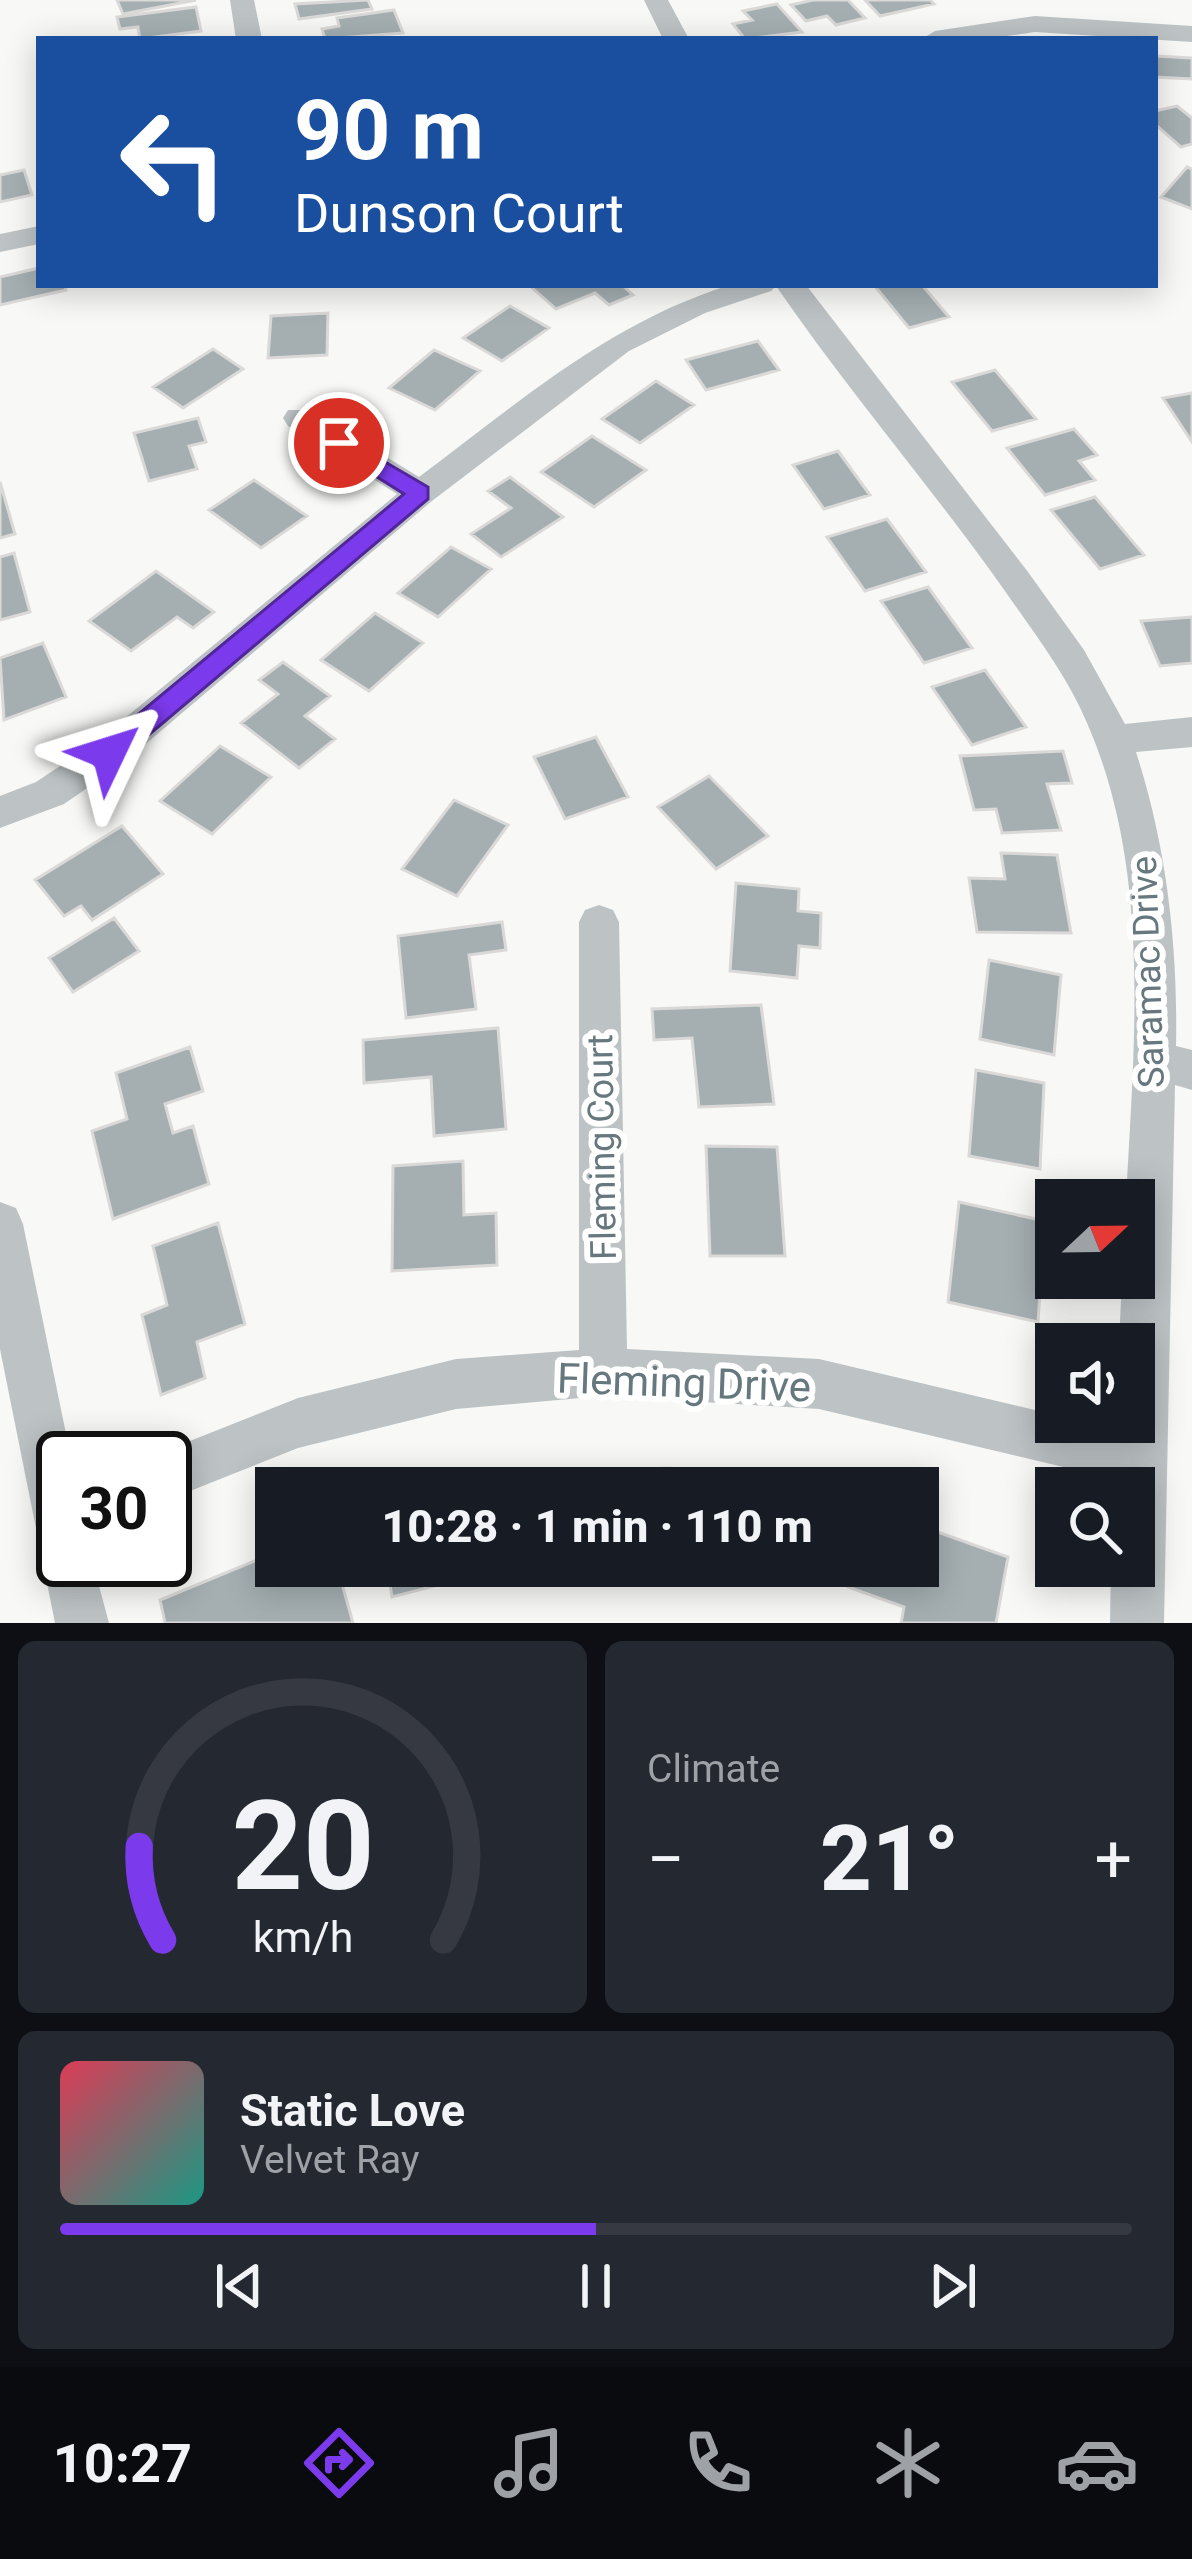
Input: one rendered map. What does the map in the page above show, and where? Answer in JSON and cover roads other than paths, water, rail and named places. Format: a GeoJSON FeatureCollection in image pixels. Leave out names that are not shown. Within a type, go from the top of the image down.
{"type":"FeatureCollection","features":[{"type":"Feature","properties":{"kind":"street"},"geometry":{"type":"LineString","coordinates":[[242,0],[248,36]]}},
{"type":"Feature","properties":{"kind":"street"},"geometry":{"type":"LineString","coordinates":[[656,0],[674,36]]}},
{"type":"Feature","properties":{"kind":"street"},"geometry":{"type":"LineString","coordinates":[[1057,0],[1072,24]]}},
{"type":"Feature","properties":{"kind":"street"},"geometry":{"type":"LineString","coordinates":[[953,36],[1001,27],[1072,24],[1192,34]]}},
{"type":"Feature","properties":{"kind":"street"},"geometry":{"type":"LineString","coordinates":[[0,243],[36,236]]}},
{"type":"Feature","properties":{"kind":"street"},"geometry":{"type":"LineString","coordinates":[[0,812],[50,793],[109,753],[420,493],[618,344],[694,306],[751,288]]}},
{"type":"Feature","properties":{"kind":"street","name":"Saramac Drive"},"geometry":{"type":"LineString","coordinates":[[792,288],[970,516],[1080,675],[1114,740],[1151,881],[1173,1065],[1138,1459],[1137,1623]]}},
{"type":"Feature","properties":{"kind":"street"},"geometry":{"type":"LineString","coordinates":[[299,418],[420,493]]}},
{"type":"Feature","properties":{"kind":"street"},"geometry":{"type":"LineString","coordinates":[[1114,740],[1192,732]]}},
{"type":"Feature","properties":{"kind":"street","name":"Fleming Court"},"geometry":{"type":"LineString","coordinates":[[599,922],[604,1372]]}},
{"type":"Feature","properties":{"kind":"street"},"geometry":{"type":"LineString","coordinates":[[0,1224],[41,1431]]}},
{"type":"Feature","properties":{"kind":"street","name":"Fleming Drive"},"geometry":{"type":"LineString","coordinates":[[192,1465],[298,1423],[456,1384],[604,1372],[819,1384],[1138,1459]]}},
{"type":"Feature","properties":{"kind":"street"},"geometry":{"type":"LineString","coordinates":[[74,1587],[82,1623]]}}]}
